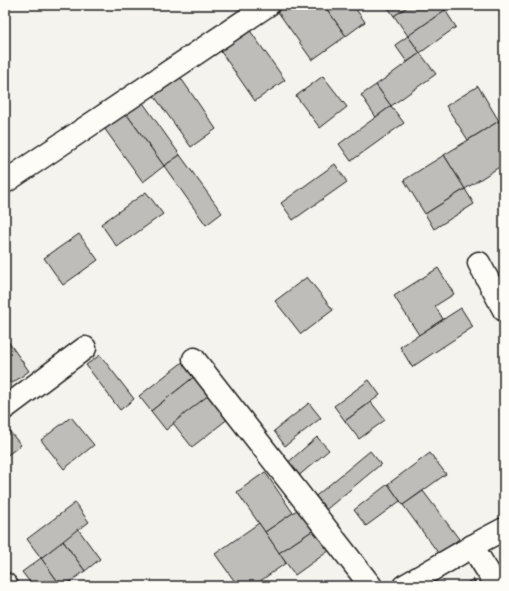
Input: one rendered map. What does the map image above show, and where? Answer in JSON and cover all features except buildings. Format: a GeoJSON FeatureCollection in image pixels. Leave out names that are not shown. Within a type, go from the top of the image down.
{"type":"FeatureCollection","features":[{"type":"Feature","properties":{"kind":"street"},"geometry":{"type":"LineString","coordinates":[[5,182],[268,5]]}},
{"type":"Feature","properties":{"kind":"street"},"geometry":{"type":"LineString","coordinates":[[479,263],[504,310]]}},
{"type":"Feature","properties":{"kind":"street"},"geometry":{"type":"LineString","coordinates":[[5,408],[85,348]]}},
{"type":"Feature","properties":{"kind":"street"},"geometry":{"type":"LineString","coordinates":[[194,359],[372,586]]}},
{"type":"Feature","properties":{"kind":"street"},"geometry":{"type":"LineString","coordinates":[[404,586],[504,529]]}},
{"type":"Feature","properties":{"kind":"street"},"geometry":{"type":"LineString","coordinates":[[472,546],[497,586]]}}]}
